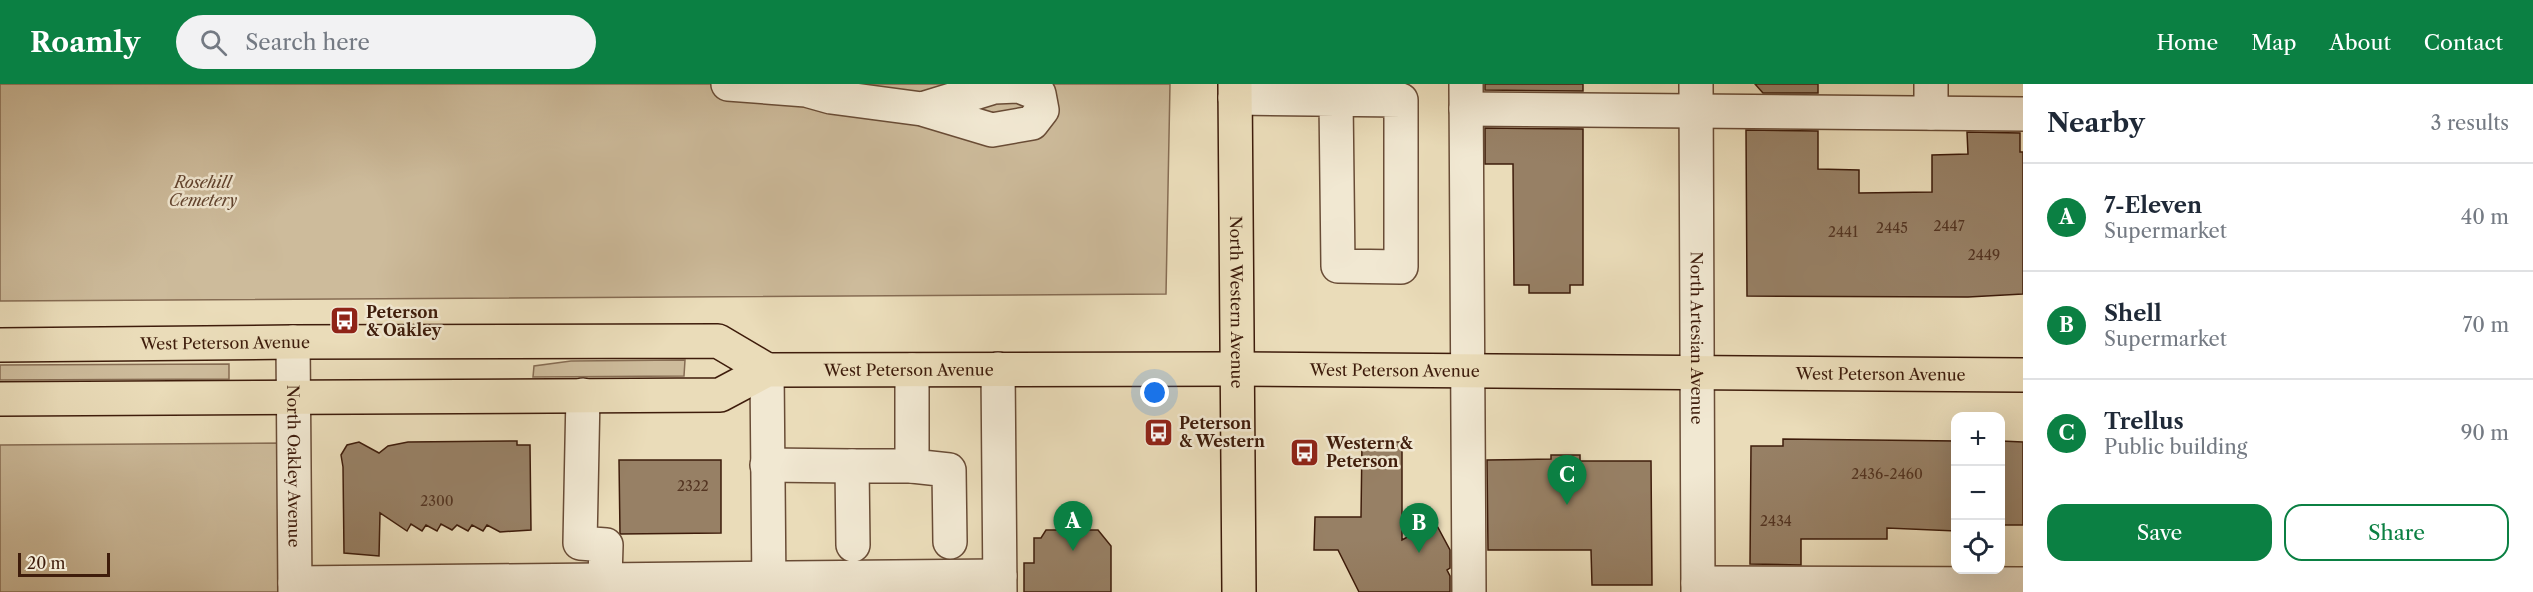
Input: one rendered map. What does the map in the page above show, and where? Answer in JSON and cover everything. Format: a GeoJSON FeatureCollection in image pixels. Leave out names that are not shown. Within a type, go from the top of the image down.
{"type":"FeatureCollection","features":[{"type":"Feature","properties":{"kind":"main road","name":"North Western Avenue"},"geometry":{"type":"LineString","coordinates":[[1235,91],[1239,592]]}},
{"type":"Feature","properties":{"kind":"main road","name":"West Peterson Avenue"},"geometry":{"type":"LineString","coordinates":[[0,345],[718,341],[767,370]]}},
{"type":"Feature","properties":{"kind":"main road","name":"West Peterson Avenue"},"geometry":{"type":"LineString","coordinates":[[0,399],[720,395],[767,370],[1237,369],[2023,375]]}},
{"type":"Feature","properties":{"kind":"street"},"geometry":{"type":"LineString","coordinates":[[728,84],[806,90],[831,97],[922,109]]}},
{"type":"Feature","properties":{"kind":"street"},"geometry":{"type":"LineString","coordinates":[[1235,91],[1336,99],[1401,100],[1401,267],[1338,266],[1336,99]]}},
{"type":"Feature","properties":{"kind":"street"},"geometry":{"type":"LineString","coordinates":[[1469,592],[1466,97],[1931,99],[2023,114]]}},
{"type":"Feature","properties":{"kind":"street","name":"North Artesian Avenue"},"geometry":{"type":"LineString","coordinates":[[1696,98],[1698,587]]}},
{"type":"Feature","properties":{"kind":"street","name":"North Oakley Avenue"},"geometry":{"type":"LineString","coordinates":[[293,342],[295,588]]}},
{"type":"Feature","properties":{"kind":"street"},"geometry":{"type":"LineString","coordinates":[[295,588],[536,586],[605,579],[768,585],[1000,584],[998,369]]}},
{"type":"Feature","properties":{"kind":"street"},"geometry":{"type":"LineString","coordinates":[[767,370],[768,585]]}},
{"type":"Feature","properties":{"kind":"street"},"geometry":{"type":"LineString","coordinates":[[912,370],[912,466]]}},
{"type":"Feature","properties":{"kind":"street"},"geometry":{"type":"LineString","coordinates":[[584,395],[580,543],[606,545],[605,579]]}},
{"type":"Feature","properties":{"kind":"street"},"geometry":{"type":"LineString","coordinates":[[767,465],[912,466],[949,470],[950,542]]}},
{"type":"Feature","properties":{"kind":"street"},"geometry":{"type":"LineString","coordinates":[[852,466],[853,545]]}},
{"type":"Feature","properties":{"kind":"street"},"geometry":{"type":"LineString","coordinates":[[1698,587],[1936,588],[2023,584]]}},
{"type":"Feature","properties":{"kind":"green space","name":"Rosehill Cemetery"},"geometry":{"type":"Polygon","coordinates":[[[0,84],[1170,84],[1166,294],[0,301],[0,84]]]}},
{"type":"Feature","properties":{"kind":"green space"},"geometry":{"type":"Polygon","coordinates":[[[685,360],[684,376],[533,377],[534,366],[571,361],[685,360]]]}},
{"type":"Feature","properties":{"kind":"green space"},"geometry":{"type":"Polygon","coordinates":[[[229,364],[229,379],[0,380],[0,365],[229,364]]]}},
{"type":"Feature","properties":{"kind":"green space"},"geometry":{"type":"Polygon","coordinates":[[[281,443],[280,592],[0,592],[0,445],[281,443]]]}},
{"type":"Feature","properties":{"kind":"building"},"geometry":{"type":"Polygon","coordinates":[[[1485,84],[1583,84],[1583,91],[1485,90],[1485,84]]]}},
{"type":"Feature","properties":{"kind":"building"},"geometry":{"type":"Polygon","coordinates":[[[1755,84],[1818,84],[1818,93],[1763,93],[1755,84]]]}},
{"type":"Feature","properties":{"kind":"building"},"geometry":{"type":"Polygon","coordinates":[[[1485,128],[1583,129],[1583,285],[1570,285],[1570,293],[1529,293],[1529,285],[1514,285],[1513,164],[1485,164],[1485,128]]]}},
{"type":"Feature","properties":{"kind":"building"},"geometry":{"type":"Polygon","coordinates":[[[1746,130],[1818,131],[1818,169],[1859,170],[1859,193],[1932,192],[1932,155],[1968,154],[1967,132],[2020,133],[2020,152],[2023,152],[2023,294],[1968,297],[1747,296],[1746,130]]]}},
{"type":"Feature","properties":{"kind":"building"},"geometry":{"type":"Polygon","coordinates":[[[1783,439],[1951,441],[1951,531],[1887,528],[1887,539],[1801,539],[1801,565],[1750,564],[1751,446],[1783,446],[1783,439]]]}},
{"type":"Feature","properties":{"kind":"building"},"geometry":{"type":"Polygon","coordinates":[[[517,441],[517,445],[530,445],[531,530],[500,532],[487,525],[483,531],[472,525],[468,531],[457,525],[452,530],[441,524],[437,531],[426,525],[422,531],[411,524],[407,531],[380,513],[379,556],[344,553],[341,455],[347,445],[359,442],[379,453],[388,446],[408,442],[517,441]]]}},
{"type":"Feature","properties":{"kind":"building"},"geometry":{"type":"Polygon","coordinates":[[[2005,441],[2023,442],[2023,525],[2005,525],[2005,441]]]}},
{"type":"Feature","properties":{"kind":"building"},"geometry":{"type":"Polygon","coordinates":[[[1362,442],[1402,442],[1402,540],[1435,522],[1450,550],[1450,568],[1447,570],[1450,576],[1450,592],[1359,592],[1338,550],[1314,550],[1315,517],[1361,517],[1362,442]]]}},
{"type":"Feature","properties":{"kind":"building"},"geometry":{"type":"Polygon","coordinates":[[[1551,455],[1580,455],[1580,461],[1651,461],[1652,585],[1592,585],[1591,550],[1488,550],[1487,460],[1551,459],[1551,455]]]}},
{"type":"Feature","properties":{"kind":"building"},"geometry":{"type":"Polygon","coordinates":[[[619,460],[721,460],[721,533],[620,534],[619,460]]]}},
{"type":"Feature","properties":{"kind":"building"},"geometry":{"type":"Polygon","coordinates":[[[1046,530],[1098,530],[1111,546],[1111,592],[1024,592],[1024,563],[1034,563],[1034,538],[1041,538],[1046,530]]]}},
{"type":"Feature","properties":{"kind":"place","name":"Peterson & Oakley"},"geometry":{"type":"Point","coordinates":[345,321]}},
{"type":"Feature","properties":{"kind":"place","name":"Peterson & Western"},"geometry":{"type":"Point","coordinates":[1158,432]}},
{"type":"Feature","properties":{"kind":"place","name":"Western & Peterson"},"geometry":{"type":"Point","coordinates":[1305,452]}},
{"type":"Feature","properties":{"kind":"place","name":"Trellus"},"geometry":{"type":"Point","coordinates":[1567,505]}},
{"type":"Feature","properties":{"kind":"place","name":"7-Eleven"},"geometry":{"type":"Point","coordinates":[1073,551]}},
{"type":"Feature","properties":{"kind":"place","name":"Shell"},"geometry":{"type":"Point","coordinates":[1419,553]}}]}
